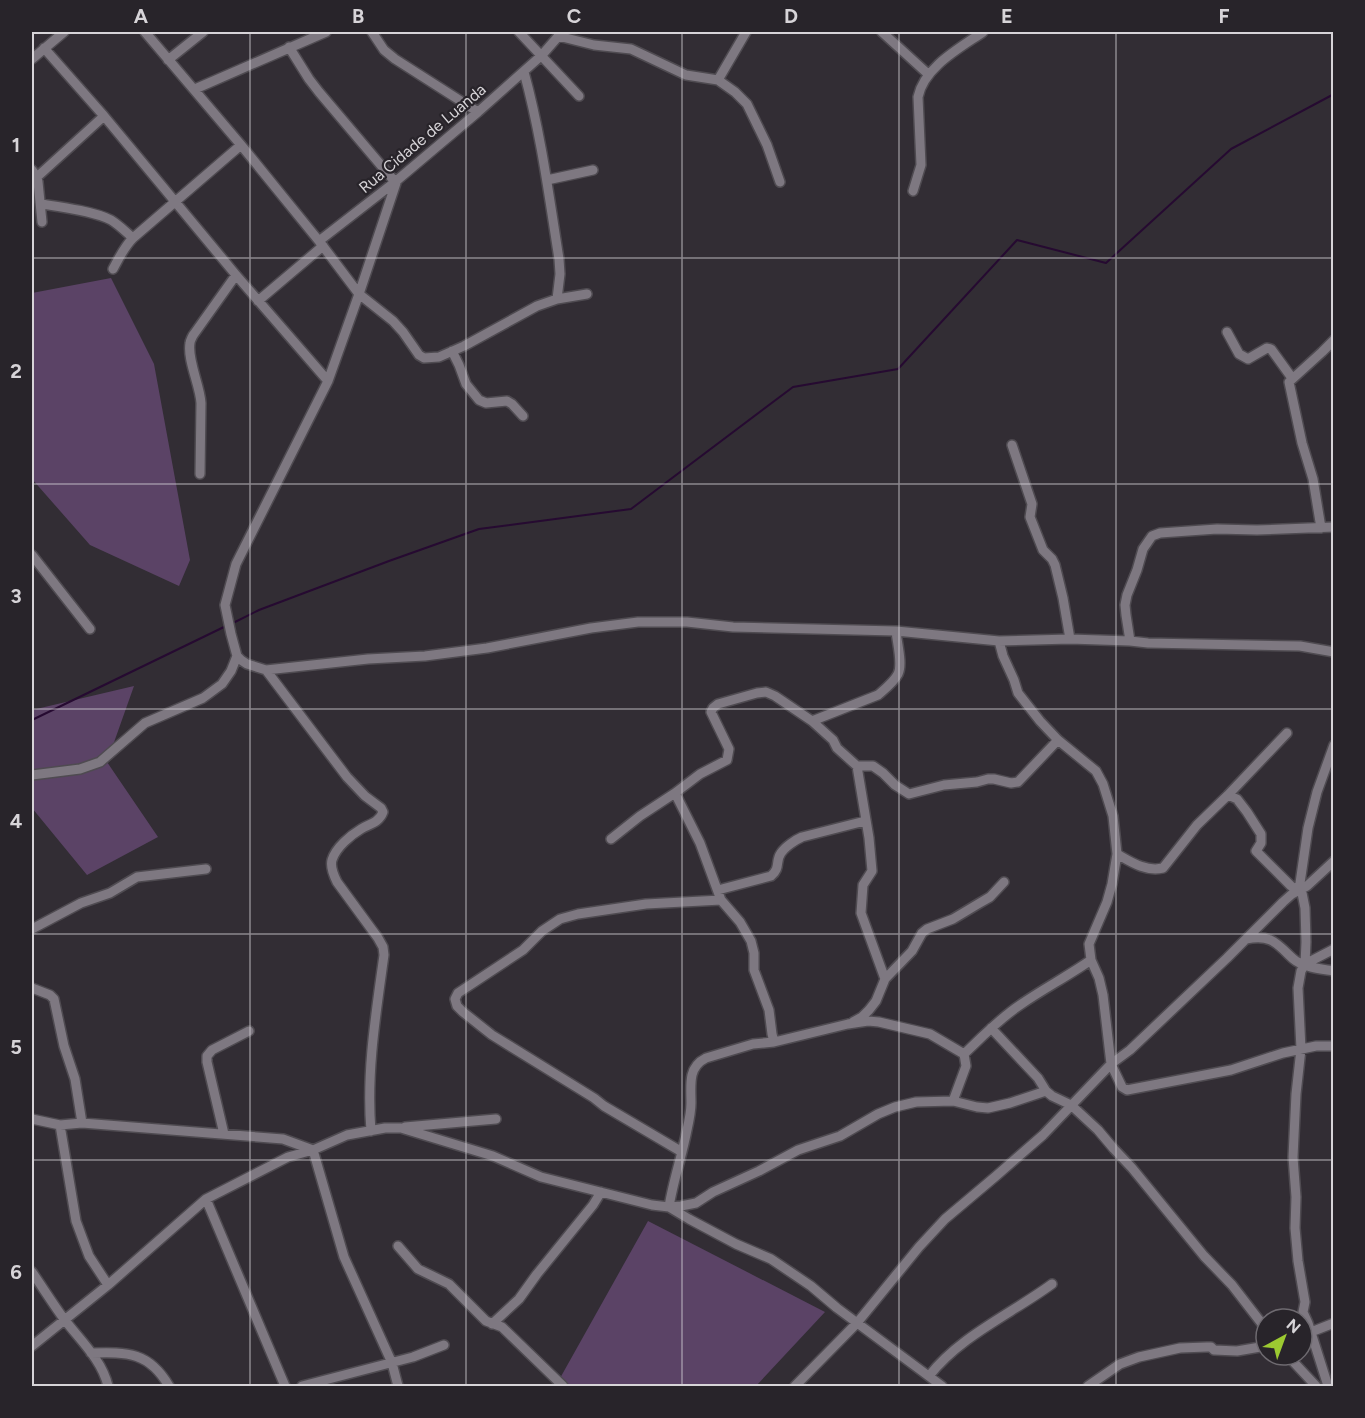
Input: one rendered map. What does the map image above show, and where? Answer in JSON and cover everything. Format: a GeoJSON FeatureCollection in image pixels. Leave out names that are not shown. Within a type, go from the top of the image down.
{"type":"FeatureCollection","features":[{"type":"Feature","properties":{"kind":"street"},"geometry":{"type":"LineString","coordinates":[[32,59],[64,32]]}},
{"type":"Feature","properties":{"kind":"street"},"geometry":{"type":"LineString","coordinates":[[144,32],[241,145],[321,243],[359,294],[393,321],[404,332],[419,355],[424,358],[439,357],[537,306],[557,299],[587,294]]}},
{"type":"Feature","properties":{"kind":"street"},"geometry":{"type":"LineString","coordinates":[[168,60],[203,32]]}},
{"type":"Feature","properties":{"kind":"street"},"geometry":{"type":"LineString","coordinates":[[195,90],[326,32]]}},
{"type":"Feature","properties":{"kind":"street"},"geometry":{"type":"LineString","coordinates":[[372,32],[384,50],[395,59],[478,112]]}},
{"type":"Feature","properties":{"kind":"street"},"geometry":{"type":"LineString","coordinates":[[519,32],[579,96]]}},
{"type":"Feature","properties":{"kind":"street"},"geometry":{"type":"LineString","coordinates":[[718,80],[746,32]]}},
{"type":"Feature","properties":{"kind":"street"},"geometry":{"type":"LineString","coordinates":[[884,32],[928,74]]}},
{"type":"Feature","properties":{"kind":"street"},"geometry":{"type":"LineString","coordinates":[[913,191],[921,165],[918,97],[920,90],[928,74],[983,32]]}},
{"type":"Feature","properties":{"kind":"street"},"geometry":{"type":"LineString","coordinates":[[560,34],[594,45],[631,50],[686,75],[718,80],[747,104],[759,127],[780,182]]}},
{"type":"Feature","properties":{"kind":"street","name":"Rua Cidade de Luanda"},"geometry":{"type":"LineString","coordinates":[[258,301],[321,243],[524,72],[542,56],[560,34]]}},
{"type":"Feature","properties":{"kind":"street"},"geometry":{"type":"LineString","coordinates":[[290,47],[319,92],[395,182],[328,381],[236,564],[225,605],[237,656],[247,664],[266,669],[425,656],[487,648],[591,628],[638,622],[896,631],[999,641],[1070,639],[1300,646],[1334,652]]}},
{"type":"Feature","properties":{"kind":"street"},"geometry":{"type":"LineString","coordinates":[[44,48],[328,381]]}},
{"type":"Feature","properties":{"kind":"street"},"geometry":{"type":"LineString","coordinates":[[524,72],[547,180],[559,259],[557,299]]}},
{"type":"Feature","properties":{"kind":"street"},"geometry":{"type":"LineString","coordinates":[[42,222],[41,204],[34,173],[104,116]]}},
{"type":"Feature","properties":{"kind":"street"},"geometry":{"type":"LineString","coordinates":[[113,269],[133,238],[241,145]]}},
{"type":"Feature","properties":{"kind":"street"},"geometry":{"type":"LineString","coordinates":[[547,180],[593,170]]}},
{"type":"Feature","properties":{"kind":"street"},"geometry":{"type":"LineString","coordinates":[[41,204],[63,207],[112,220],[133,238]]}},
{"type":"Feature","properties":{"kind":"street"},"geometry":{"type":"LineString","coordinates":[[200,474],[201,403],[190,342],[236,275]]}},
{"type":"Feature","properties":{"kind":"street"},"geometry":{"type":"LineString","coordinates":[[1227,332],[1239,354],[1248,359],[1268,348],[1271,349],[1292,378]]}},
{"type":"Feature","properties":{"kind":"street"},"geometry":{"type":"LineString","coordinates":[[1321,528],[1314,479],[1305,456],[1289,382],[1334,340]]}},
{"type":"Feature","properties":{"kind":"street"},"geometry":{"type":"LineString","coordinates":[[452,351],[466,384],[479,400],[486,403],[507,402],[523,416]]}},
{"type":"Feature","properties":{"kind":"street"},"geometry":{"type":"LineString","coordinates":[[1011,445],[1032,504],[1030,517],[1043,550],[1055,565],[1070,639]]}},
{"type":"Feature","properties":{"kind":"street"},"geometry":{"type":"LineString","coordinates":[[1130,641],[1125,605],[1143,549],[1152,536],[1160,533],[1217,529],[1334,527]]}},
{"type":"Feature","properties":{"kind":"street"},"geometry":{"type":"LineString","coordinates":[[32,555],[90,629]]}},
{"type":"Feature","properties":{"kind":"street"},"geometry":{"type":"LineString","coordinates":[[812,721],[878,695],[894,679],[899,673],[900,666],[896,631]]}},
{"type":"Feature","properties":{"kind":"street"},"geometry":{"type":"LineString","coordinates":[[999,641],[1018,693],[1058,740],[1096,771],[1104,784],[1113,816],[1117,854],[1112,884],[1089,944],[1091,960],[1103,995],[1111,1064],[1122,1087],[1127,1090],[1231,1070],[1270,1056],[1316,1046],[1334,1046]]}},
{"type":"Feature","properties":{"kind":"street"},"geometry":{"type":"LineString","coordinates":[[32,775],[80,769],[100,762],[145,723],[203,698],[222,684],[237,656]]}},
{"type":"Feature","properties":{"kind":"street"},"geometry":{"type":"LineString","coordinates":[[266,669],[347,777],[383,812],[378,820],[349,838],[338,849],[332,860],[333,873],[337,882],[383,947],[369,1106],[371,1131]]}},
{"type":"Feature","properties":{"kind":"street"},"geometry":{"type":"LineString","coordinates":[[611,839],[700,774],[727,760],[729,749],[711,712],[712,708],[757,693],[766,692],[775,696],[812,721],[857,766],[872,871],[863,885],[861,913],[885,979]]}},
{"type":"Feature","properties":{"kind":"street"},"geometry":{"type":"LineString","coordinates":[[1117,854],[1142,867],[1156,870],[1163,868],[1197,825],[1287,733]]}},
{"type":"Feature","properties":{"kind":"street"},"geometry":{"type":"LineString","coordinates":[[857,766],[873,766],[909,794],[944,785],[988,779],[1011,783],[1018,782],[1058,740]]}},
{"type":"Feature","properties":{"kind":"street"},"geometry":{"type":"LineString","coordinates":[[1299,890],[1308,828],[1317,792],[1331,762],[1334,746]]}},
{"type":"Feature","properties":{"kind":"street"},"geometry":{"type":"LineString","coordinates":[[675,793],[700,843],[722,900],[740,922],[751,942],[754,953],[754,970],[770,1010],[774,1042]]}},
{"type":"Feature","properties":{"kind":"street"},"geometry":{"type":"LineString","coordinates":[[1228,795],[1237,799],[1261,834],[1262,843],[1256,850],[1291,886],[1302,893],[1305,908],[1305,964],[1301,971],[1298,988],[1301,1049],[1293,1157],[1296,1197],[1295,1228],[1304,1307]]}},
{"type":"Feature","properties":{"kind":"street"},"geometry":{"type":"LineString","coordinates":[[718,890],[771,876],[778,867],[782,852],[797,839],[820,831],[865,821]]}},
{"type":"Feature","properties":{"kind":"street"},"geometry":{"type":"LineString","coordinates":[[795,1386],[857,1323],[945,1219],[1043,1135],[1111,1064],[1130,1050],[1283,902],[1306,886],[1334,861]]}},
{"type":"Feature","properties":{"kind":"street"},"geometry":{"type":"LineString","coordinates":[[32,929],[81,903],[110,893],[137,877],[206,869]]}},
{"type":"Feature","properties":{"kind":"street"},"geometry":{"type":"LineString","coordinates":[[848,1024],[862,1017],[869,1010],[876,1001],[885,979],[912,951],[922,933],[953,919],[990,897],[1004,882]]}},
{"type":"Feature","properties":{"kind":"street"},"geometry":{"type":"LineString","coordinates":[[682,1152],[492,1035],[463,1012],[457,1006],[455,999],[458,993],[523,951],[542,931],[560,919],[578,914],[646,904],[722,900]]}},
{"type":"Feature","properties":{"kind":"street"},"geometry":{"type":"LineString","coordinates":[[1246,939],[1263,937],[1269,939],[1296,961],[1317,969],[1334,971]]}},
{"type":"Feature","properties":{"kind":"street"},"geometry":{"type":"LineString","coordinates":[[1305,964],[1334,949]]}},
{"type":"Feature","properties":{"kind":"street"},"geometry":{"type":"LineString","coordinates":[[964,1054],[991,1028],[1019,1006],[1091,960]]}},
{"type":"Feature","properties":{"kind":"street"},"geometry":{"type":"LineString","coordinates":[[32,988],[54,999],[64,1046],[75,1079],[82,1123]]}},
{"type":"Feature","properties":{"kind":"street"},"geometry":{"type":"LineString","coordinates":[[669,1207],[691,1104],[692,1075],[699,1061],[753,1044],[774,1042],[868,1021],[930,1034],[964,1054]]}},
{"type":"Feature","properties":{"kind":"street"},"geometry":{"type":"LineString","coordinates":[[991,1028],[1038,1078],[1046,1091],[1071,1105],[1098,1130],[1254,1313]]}},
{"type":"Feature","properties":{"kind":"street"},"geometry":{"type":"LineString","coordinates":[[224,1134],[207,1056],[212,1050],[249,1031]]}},
{"type":"Feature","properties":{"kind":"street"},"geometry":{"type":"LineString","coordinates":[[953,1101],[966,1066],[964,1054]]}},
{"type":"Feature","properties":{"kind":"street"},"geometry":{"type":"LineString","coordinates":[[385,1128],[401,1128],[493,1156],[541,1177],[652,1205],[669,1207],[696,1203],[713,1192],[798,1150],[840,1136],[895,1107],[916,1102],[953,1101],[988,1108],[1046,1091]]}},
{"type":"Feature","properties":{"kind":"street"},"geometry":{"type":"LineString","coordinates":[[32,1119],[60,1125],[82,1123],[284,1139],[313,1150],[344,1257],[392,1363],[398,1386]]}},
{"type":"Feature","properties":{"kind":"street"},"geometry":{"type":"LineString","coordinates":[[32,1346],[108,1285],[206,1199],[288,1157],[313,1150],[347,1135],[385,1128],[496,1119]]}},
{"type":"Feature","properties":{"kind":"street"},"geometry":{"type":"LineString","coordinates":[[60,1125],[76,1221],[89,1256],[108,1285]]}},
{"type":"Feature","properties":{"kind":"street"},"geometry":{"type":"LineString","coordinates":[[492,1324],[519,1299],[601,1192]]}},
{"type":"Feature","properties":{"kind":"street"},"geometry":{"type":"LineString","coordinates":[[206,1199],[285,1386]]}},
{"type":"Feature","properties":{"kind":"street"},"geometry":{"type":"LineString","coordinates":[[689,1219],[696,1203]]}},
{"type":"Feature","properties":{"kind":"street"},"geometry":{"type":"LineString","coordinates":[[669,1207],[736,1244],[771,1259],[811,1286],[942,1386]]}},
{"type":"Feature","properties":{"kind":"street"},"geometry":{"type":"LineString","coordinates":[[398,1246],[418,1269],[449,1284],[486,1321],[502,1327],[563,1386]]}},
{"type":"Feature","properties":{"kind":"street"},"geometry":{"type":"LineString","coordinates":[[32,1272],[64,1319],[91,1353],[108,1386]]}},
{"type":"Feature","properties":{"kind":"street"},"geometry":{"type":"LineString","coordinates":[[929,1376],[947,1355],[991,1323],[1052,1284]]}},
{"type":"Feature","properties":{"kind":"street"},"geometry":{"type":"LineString","coordinates":[[1314,1331],[1334,1323]]}},
{"type":"Feature","properties":{"kind":"street"},"geometry":{"type":"LineString","coordinates":[[1314,1342],[1328,1386]]}},
{"type":"Feature","properties":{"kind":"street"},"geometry":{"type":"LineString","coordinates":[[302,1386],[392,1363],[444,1345]]}},
{"type":"Feature","properties":{"kind":"street"},"geometry":{"type":"LineString","coordinates":[[1089,1386],[1120,1364],[1180,1348],[1195,1346],[1230,1351],[1254,1348]]}},
{"type":"Feature","properties":{"kind":"street"},"geometry":{"type":"LineString","coordinates":[[91,1353],[115,1352],[142,1358],[150,1362],[163,1375],[169,1386]]}},
{"type":"Feature","properties":{"kind":"street"},"geometry":{"type":"LineString","coordinates":[[1298,1367],[1316,1386]]}},
{"type":"Feature","properties":{"kind":"shaded area"},"geometry":{"type":"Polygon","coordinates":[[[111,278],[154,364],[190,560],[179,586],[90,545],[32,479],[32,293],[111,278]]]}},
{"type":"Feature","properties":{"kind":"shaded area"},"geometry":{"type":"Polygon","coordinates":[[[134,686],[107,762],[158,837],[87,875],[32,808],[32,710],[134,686]]]}},
{"type":"Feature","properties":{"kind":"shaded area"},"geometry":{"type":"Polygon","coordinates":[[[648,1221],[825,1312],[756,1386],[566,1386],[559,1380],[648,1221]]]}},
{"type":"Feature","properties":{"kind":"waterway"},"geometry":{"type":"LineString","coordinates":[[231,624],[259,610],[479,529],[631,509],[793,387],[898,369],[1017,240],[1106,263],[1231,149],[1334,94]]}},
{"type":"Feature","properties":{"kind":"waterway"},"geometry":{"type":"LineString","coordinates":[[32,720],[226,626]]}}]}
